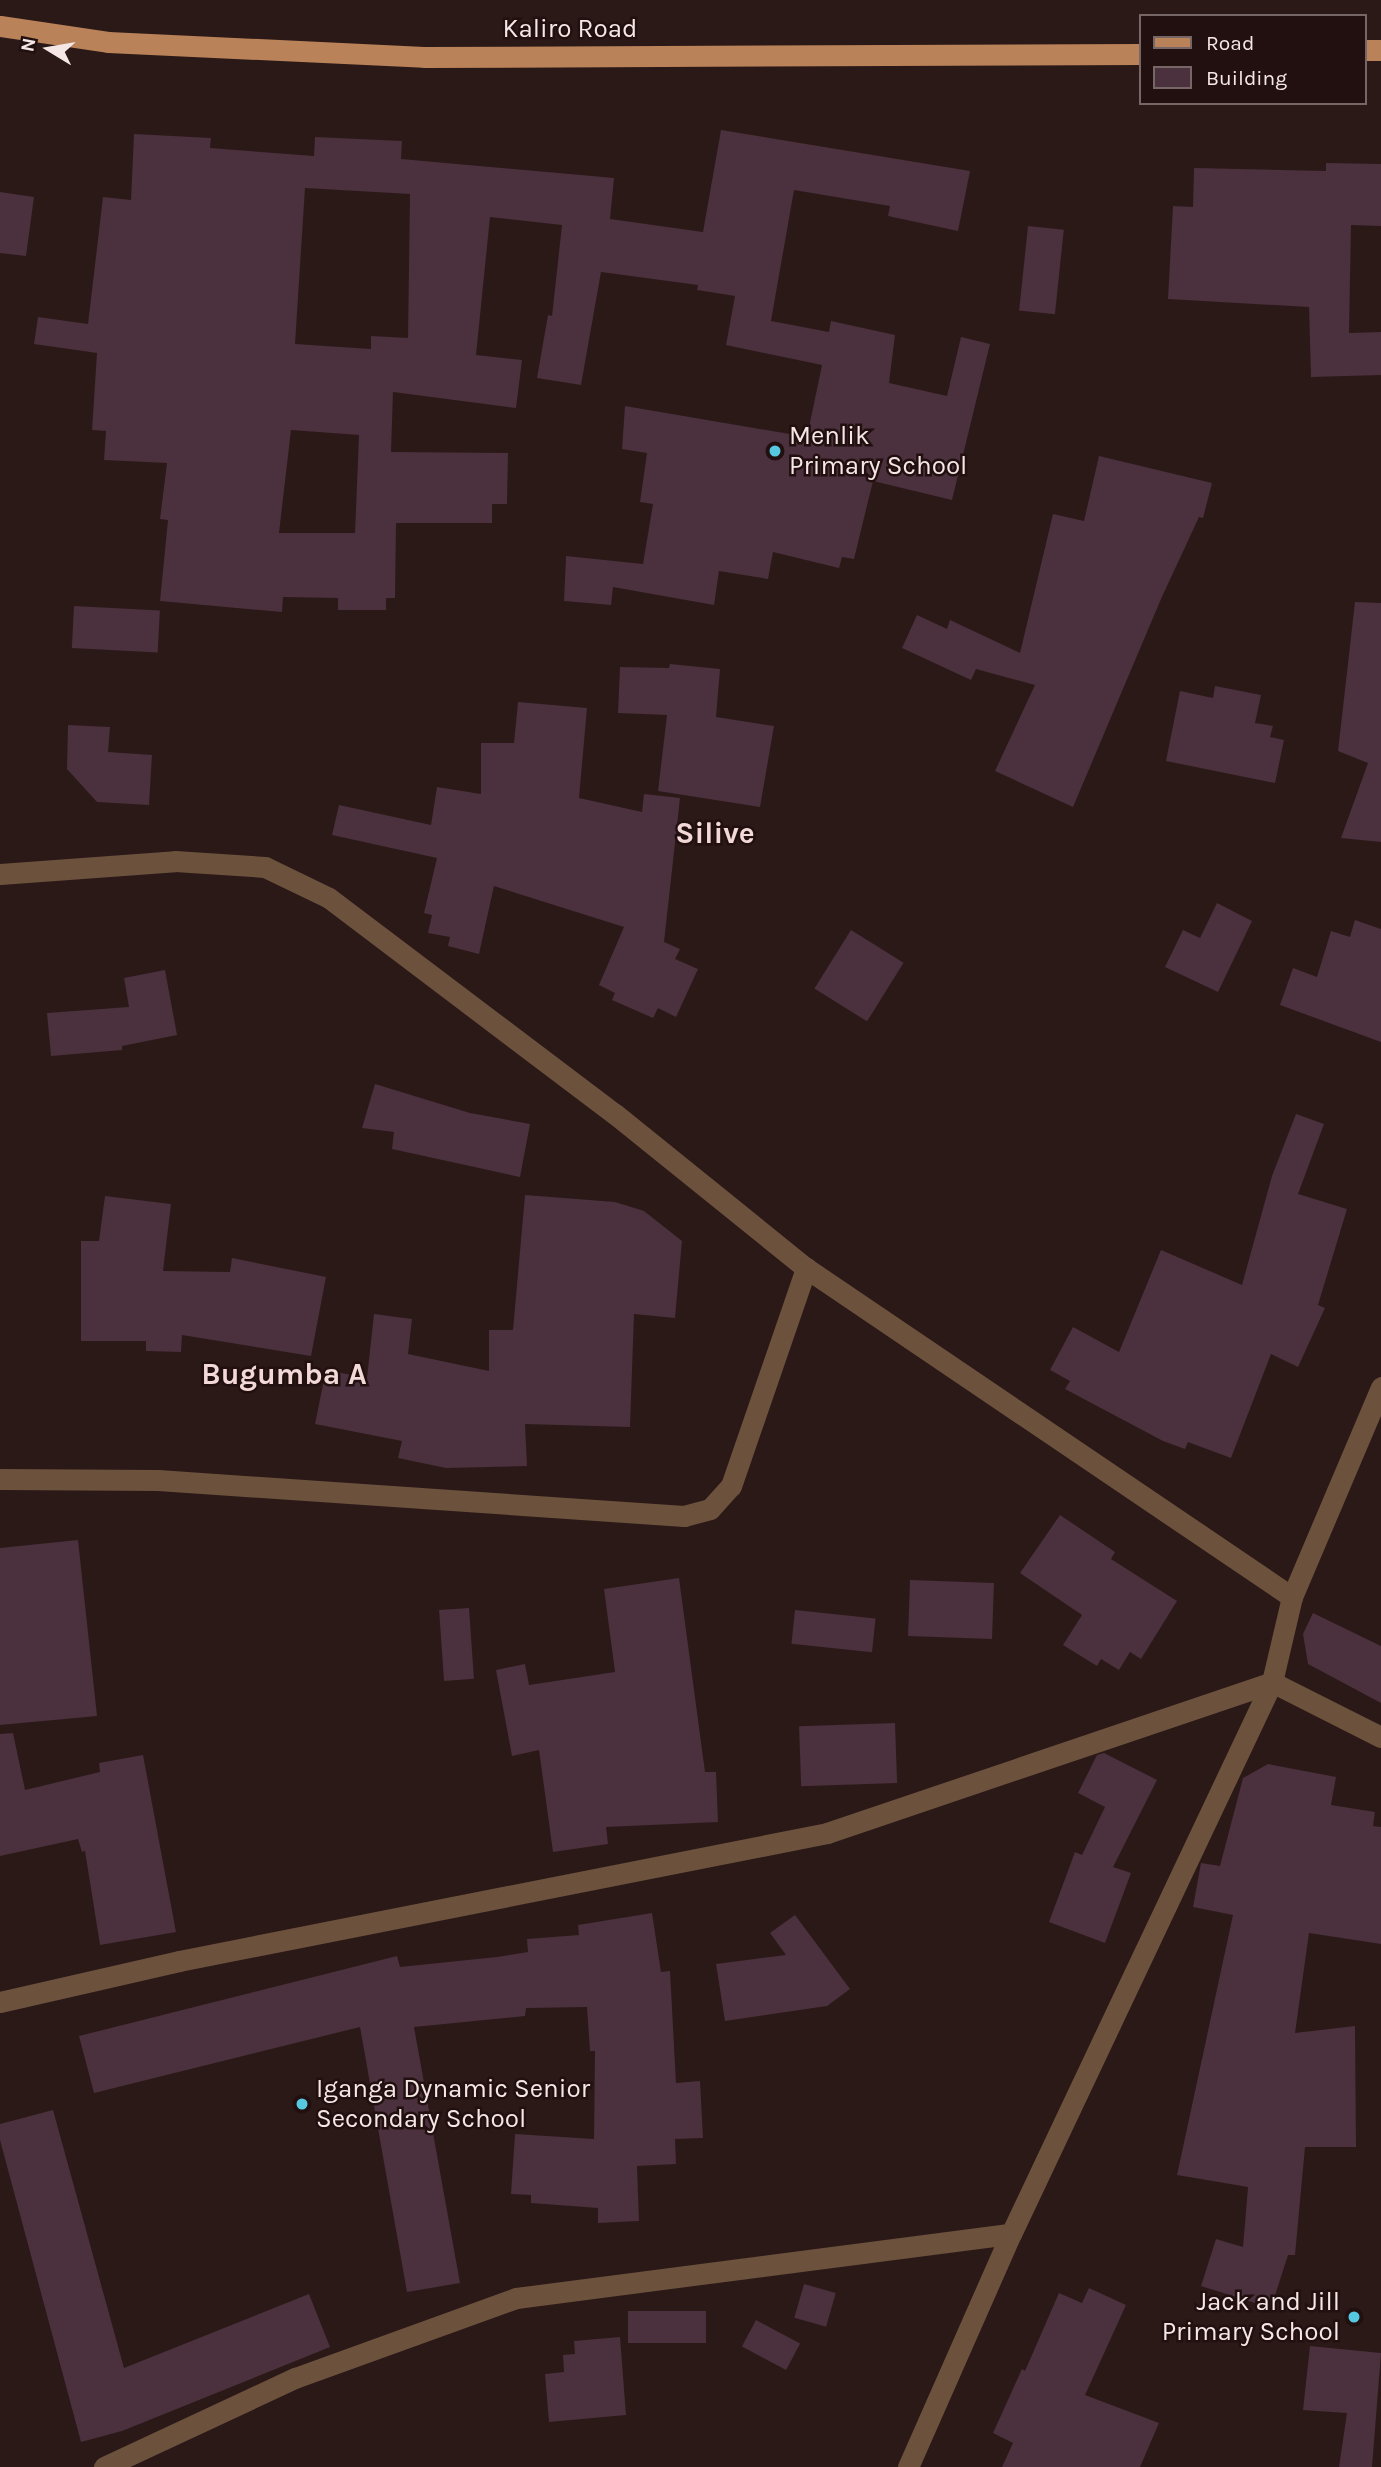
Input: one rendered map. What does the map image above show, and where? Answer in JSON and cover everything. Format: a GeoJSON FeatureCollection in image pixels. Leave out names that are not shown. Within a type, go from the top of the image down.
{"type":"FeatureCollection","features":[{"type":"Feature","properties":{"kind":"main road","name":"Kaliro Road"},"geometry":{"type":"LineString","coordinates":[[0,26],[108,42],[424,57],[1140,54]]}},
{"type":"Feature","properties":{"kind":"street"},"geometry":{"type":"LineString","coordinates":[[0,874],[175,861],[265,867],[329,898],[615,1114],[806,1268],[1292,1597]]}},
{"type":"Feature","properties":{"kind":"street"},"geometry":{"type":"LineString","coordinates":[[0,1479],[158,1480],[684,1516],[697,1513],[710,1509],[731,1486],[806,1268]]}},
{"type":"Feature","properties":{"kind":"street"},"geometry":{"type":"LineString","coordinates":[[908,2467],[1011,2234],[1272,1682],[1292,1597],[1381,1387]]}},
{"type":"Feature","properties":{"kind":"street"},"geometry":{"type":"LineString","coordinates":[[0,2002],[179,1961],[827,1833],[1272,1682],[1381,1737]]}},
{"type":"Feature","properties":{"kind":"street"},"geometry":{"type":"LineString","coordinates":[[104,2467],[295,2378],[516,2298],[1011,2234]]}},
{"type":"Feature","properties":{"kind":"building"},"geometry":{"type":"Polygon","coordinates":[[[721,130],[970,171],[958,231],[888,216],[890,206],[794,190],[771,321],[829,332],[831,321],[895,335],[889,383],[947,396],[961,337],[990,344],[952,500],[873,481],[854,559],[842,557],[839,568],[773,552],[768,579],[719,571],[714,605],[613,587],[611,605],[564,601],[566,556],[643,564],[653,504],[640,502],[647,453],[622,449],[625,406],[807,437],[822,365],[726,345],[735,296],[697,290],[698,285],[601,272],[581,385],[537,378],[548,315],[552,316],[562,225],[490,217],[476,355],[522,360],[516,408],[393,392],[391,452],[508,453],[507,504],[492,504],[492,523],[396,523],[395,598],[386,598],[386,610],[338,610],[338,598],[283,597],[282,612],[160,601],[168,520],[160,519],[167,463],[104,460],[106,431],[92,430],[97,353],[34,344],[38,317],[88,324],[103,197],[131,200],[134,134],[211,138],[210,148],[314,156],[315,137],[402,141],[401,159],[614,178],[610,219],[703,232],[721,130]],[[305,188],[295,344],[371,349],[371,336],[408,338],[410,194],[305,188]],[[291,430],[279,533],[355,533],[359,435],[291,430]]]}},
{"type":"Feature","properties":{"kind":"building"},"geometry":{"type":"Polygon","coordinates":[[[1326,163],[1381,164],[1381,226],[1351,225],[1349,333],[1381,332],[1381,375],[1311,377],[1309,307],[1168,299],[1173,206],[1193,207],[1194,168],[1326,171],[1326,163]]]}},
{"type":"Feature","properties":{"kind":"building"},"geometry":{"type":"Polygon","coordinates":[[[0,192],[34,197],[26,256],[0,253],[0,192]]]}},
{"type":"Feature","properties":{"kind":"building"},"geometry":{"type":"Polygon","coordinates":[[[1028,226],[1064,230],[1055,314],[1019,311],[1028,226]]]}},
{"type":"Feature","properties":{"kind":"building"},"geometry":{"type":"Polygon","coordinates":[[[1099,456],[1212,483],[1203,518],[1199,517],[1161,599],[1073,807],[995,771],[1035,685],[976,669],[971,680],[902,648],[917,615],[947,629],[950,620],[1020,653],[1053,514],[1084,521],[1099,456]]]}},
{"type":"Feature","properties":{"kind":"building"},"geometry":{"type":"Polygon","coordinates":[[[1355,602],[1381,603],[1381,842],[1341,838],[1368,763],[1338,751],[1355,602]]]}},
{"type":"Feature","properties":{"kind":"building"},"geometry":{"type":"Polygon","coordinates":[[[74,606],[160,611],[158,652],[72,648],[74,606]]]}},
{"type":"Feature","properties":{"kind":"building"},"geometry":{"type":"Polygon","coordinates":[[[670,664],[720,669],[716,717],[774,726],[760,807],[658,791],[667,715],[618,713],[620,667],[669,668],[670,664]]]}},
{"type":"Feature","properties":{"kind":"building"},"geometry":{"type":"Polygon","coordinates":[[[1215,686],[1261,695],[1255,723],[1273,726],[1270,737],[1284,740],[1275,783],[1166,761],[1180,691],[1213,698],[1215,686]]]}},
{"type":"Feature","properties":{"kind":"building"},"geometry":{"type":"Polygon","coordinates":[[[518,702],[587,708],[579,798],[642,812],[644,794],[680,798],[664,942],[680,949],[675,959],[698,969],[676,1017],[658,1008],[653,1018],[612,1000],[615,993],[599,985],[624,927],[494,886],[479,954],[448,946],[450,937],[428,933],[432,915],[424,913],[437,858],[332,835],[339,805],[431,825],[437,787],[481,794],[481,743],[514,743],[518,702]]]}},
{"type":"Feature","properties":{"kind":"building"},"geometry":{"type":"Polygon","coordinates":[[[68,725],[110,727],[108,752],[152,755],[149,805],[97,802],[67,769],[68,725]]]}},
{"type":"Feature","properties":{"kind":"building"},"geometry":{"type":"Polygon","coordinates":[[[1217,903],[1252,921],[1218,992],[1165,967],[1183,930],[1200,938],[1217,903]]]}},
{"type":"Feature","properties":{"kind":"building"},"geometry":{"type":"Polygon","coordinates":[[[1355,920],[1381,929],[1381,1042],[1280,1005],[1293,968],[1317,977],[1331,931],[1350,937],[1355,920]]]}},
{"type":"Feature","properties":{"kind":"building"},"geometry":{"type":"Polygon","coordinates":[[[851,930],[904,963],[867,1021],[814,989],[851,930]]]}},
{"type":"Feature","properties":{"kind":"building"},"geometry":{"type":"Polygon","coordinates":[[[165,970],[177,1035],[122,1046],[122,1050],[51,1056],[47,1013],[129,1007],[124,978],[165,970]]]}},
{"type":"Feature","properties":{"kind":"building"},"geometry":{"type":"Polygon","coordinates":[[[375,1084],[470,1113],[530,1124],[520,1177],[392,1149],[394,1132],[362,1128],[375,1084]]]}},
{"type":"Feature","properties":{"kind":"building"},"geometry":{"type":"Polygon","coordinates":[[[1296,1114],[1324,1124],[1298,1194],[1347,1209],[1318,1305],[1325,1308],[1298,1367],[1271,1354],[1231,1458],[1188,1442],[1185,1449],[1163,1441],[1065,1389],[1070,1381],[1050,1370],[1073,1327],[1119,1352],[1161,1250],[1242,1285],[1272,1176],[1296,1114]]]}},
{"type":"Feature","properties":{"kind":"building"},"geometry":{"type":"Polygon","coordinates":[[[525,1195],[615,1202],[644,1211],[682,1241],[675,1318],[634,1314],[630,1427],[525,1424],[527,1466],[446,1468],[398,1458],[402,1441],[315,1424],[326,1370],[367,1378],[374,1314],[412,1319],[408,1354],[489,1371],[489,1330],[513,1330],[525,1195]]]}},
{"type":"Feature","properties":{"kind":"building"},"geometry":{"type":"Polygon","coordinates":[[[105,1196],[171,1204],[163,1271],[230,1272],[232,1258],[326,1277],[311,1356],[182,1335],[181,1352],[146,1351],[146,1341],[81,1341],[81,1241],[99,1241],[105,1196]]]}},
{"type":"Feature","properties":{"kind":"building"},"geometry":{"type":"Polygon","coordinates":[[[1060,1515],[1115,1552],[1111,1559],[1177,1601],[1141,1659],[1130,1652],[1119,1670],[1101,1659],[1097,1666],[1063,1645],[1082,1615],[1020,1573],[1060,1515]]]}},
{"type":"Feature","properties":{"kind":"building"},"geometry":{"type":"Polygon","coordinates":[[[78,1540],[97,1716],[0,1725],[0,1548],[78,1540]]]}},
{"type":"Feature","properties":{"kind":"building"},"geometry":{"type":"Polygon","coordinates":[[[679,1578],[705,1772],[716,1772],[718,1822],[606,1827],[608,1844],[553,1852],[539,1750],[512,1756],[496,1670],[525,1664],[529,1685],[615,1672],[604,1589],[679,1578]]]}},
{"type":"Feature","properties":{"kind":"building"},"geometry":{"type":"Polygon","coordinates":[[[910,1580],[994,1583],[992,1639],[908,1636],[910,1580]]]}},
{"type":"Feature","properties":{"kind":"building"},"geometry":{"type":"Polygon","coordinates":[[[469,1608],[474,1679],[444,1681],[439,1610],[469,1608]]]}},
{"type":"Feature","properties":{"kind":"building"},"geometry":{"type":"Polygon","coordinates":[[[795,1610],[876,1618],[872,1652],[791,1644],[795,1610]]]}},
{"type":"Feature","properties":{"kind":"building"},"geometry":{"type":"Polygon","coordinates":[[[1313,1613],[1381,1646],[1381,1703],[1308,1664],[1303,1634],[1313,1613]]]}},
{"type":"Feature","properties":{"kind":"building"},"geometry":{"type":"Polygon","coordinates":[[[895,1723],[897,1783],[801,1786],[799,1726],[895,1723]]]}},
{"type":"Feature","properties":{"kind":"building"},"geometry":{"type":"Polygon","coordinates":[[[13,1733],[25,1790],[100,1772],[99,1763],[143,1755],[176,1932],[100,1945],[85,1851],[82,1852],[78,1839],[0,1856],[0,1734],[13,1733]]]}},
{"type":"Feature","properties":{"kind":"building"},"geometry":{"type":"Polygon","coordinates":[[[1104,1753],[1157,1780],[1113,1867],[1131,1873],[1105,1943],[1049,1922],[1075,1852],[1082,1855],[1105,1807],[1078,1793],[1097,1755],[1104,1753]]]}},
{"type":"Feature","properties":{"kind":"building"},"geometry":{"type":"Polygon","coordinates":[[[1268,1764],[1336,1777],[1331,1805],[1375,1812],[1373,1826],[1381,1827],[1381,1944],[1309,1933],[1295,2033],[1355,2026],[1356,2147],[1305,2147],[1295,2255],[1288,2255],[1271,2308],[1201,2286],[1216,2239],[1243,2247],[1248,2187],[1177,2175],[1233,1915],[1193,1907],[1201,1863],[1220,1866],[1243,1778],[1268,1764]]]}},
{"type":"Feature","properties":{"kind":"building"},"geometry":{"type":"Polygon","coordinates":[[[652,1913],[661,1972],[670,1971],[676,2083],[700,2081],[703,2138],[675,2139],[676,2164],[637,2166],[639,2221],[598,2223],[598,2208],[531,2203],[531,2195],[511,2194],[515,2134],[594,2139],[595,2051],[590,2051],[587,2007],[526,2008],[525,2016],[414,2027],[460,2283],[407,2292],[360,2027],[94,2093],[79,2036],[397,1956],[400,1967],[528,1952],[527,1939],[579,1935],[578,1925],[652,1913]]]}},
{"type":"Feature","properties":{"kind":"building"},"geometry":{"type":"Polygon","coordinates":[[[795,1915],[850,1989],[827,2006],[725,2021],[716,1964],[786,1955],[770,1933],[795,1915]]]}},
{"type":"Feature","properties":{"kind":"building"},"geometry":{"type":"Polygon","coordinates":[[[53,2110],[124,2368],[309,2294],[330,2347],[122,2431],[81,2442],[0,2140],[0,2124],[53,2110]]]}},
{"type":"Feature","properties":{"kind":"building"},"geometry":{"type":"Polygon","coordinates":[[[804,2284],[836,2293],[826,2327],[794,2318],[804,2284]]]}},
{"type":"Feature","properties":{"kind":"building"},"geometry":{"type":"Polygon","coordinates":[[[1089,2288],[1126,2305],[1085,2395],[1159,2423],[1140,2467],[1002,2467],[1013,2443],[993,2433],[1022,2369],[1025,2371],[1059,2293],[1082,2303],[1089,2288]]]}},
{"type":"Feature","properties":{"kind":"building"},"geometry":{"type":"Polygon","coordinates":[[[628,2311],[706,2311],[706,2343],[628,2343],[628,2311]]]}},
{"type":"Feature","properties":{"kind":"building"},"geometry":{"type":"Polygon","coordinates":[[[756,2320],[800,2343],[786,2370],[742,2346],[756,2320]]]}},
{"type":"Feature","properties":{"kind":"building"},"geometry":{"type":"Polygon","coordinates":[[[620,2337],[626,2415],[549,2422],[545,2374],[564,2372],[563,2355],[575,2354],[574,2341],[620,2337]]]}},
{"type":"Feature","properties":{"kind":"building"},"geometry":{"type":"Polygon","coordinates":[[[1310,2346],[1381,2353],[1372,2467],[1339,2467],[1347,2413],[1303,2410],[1310,2346]]]}},
{"type":"Feature","properties":{"kind":"place","name":"Menlik Primary School"},"geometry":{"type":"Point","coordinates":[775,451]}},
{"type":"Feature","properties":{"kind":"place","name":"Iganga Dynamic Senior Secondary School"},"geometry":{"type":"Point","coordinates":[302,2104]}},
{"type":"Feature","properties":{"kind":"place","name":"Jack and Jill Primary School"},"geometry":{"type":"Point","coordinates":[1354,2317]}},
{"type":"Feature","properties":{"kind":"district","name":"Silive"},"geometry":{"type":"Point","coordinates":[715,833]}},
{"type":"Feature","properties":{"kind":"district","name":"Bugumba A"},"geometry":{"type":"Point","coordinates":[284,1374]}}]}
